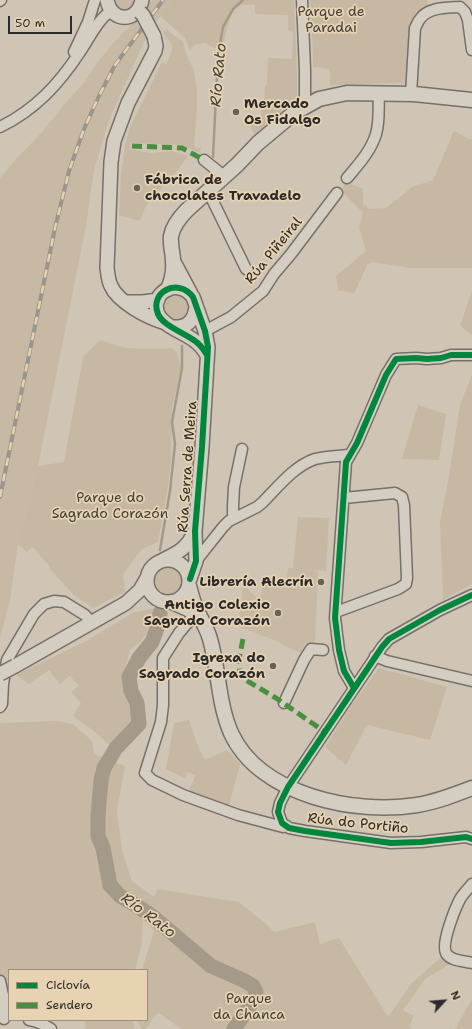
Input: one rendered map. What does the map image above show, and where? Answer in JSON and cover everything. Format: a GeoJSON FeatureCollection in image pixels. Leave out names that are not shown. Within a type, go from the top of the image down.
{"type":"FeatureCollection","features":[{"type":"Feature","properties":{"kind":"main road","name":"Rúa Serra de Meira"},"geometry":{"type":"LineString","coordinates":[[168,289],[172,279],[173,260],[170,243],[171,235],[180,218],[237,165],[258,143],[294,113],[319,100],[346,94],[411,94],[472,100]]}},
{"type":"Feature","properties":{"kind":"main road","name":"Rúa Serra de Meira"},"geometry":{"type":"LineString","coordinates":[[173,260],[190,293]]}},
{"type":"Feature","properties":{"kind":"main road"},"geometry":{"type":"LineString","coordinates":[[190,582],[192,599],[210,639],[214,653],[221,699],[232,734],[240,749],[272,778],[288,787],[316,798],[334,803],[372,807],[393,807],[434,802],[472,788]]}},
{"type":"Feature","properties":{"kind":"main road"},"geometry":{"type":"LineString","coordinates":[[167,602],[182,606],[199,617]]}},
{"type":"Feature","properties":{"kind":"street"},"geometry":{"type":"LineString","coordinates":[[70,68],[71,58],[88,22],[95,0]]}},
{"type":"Feature","properties":{"kind":"street"},"geometry":{"type":"LineString","coordinates":[[302,0],[305,107]]}},
{"type":"Feature","properties":{"kind":"street"},"geometry":{"type":"LineString","coordinates":[[0,127],[26,111],[46,95],[60,80],[81,52],[109,5],[116,14],[121,17],[132,15],[140,7],[154,36],[156,46],[152,58],[122,117],[114,141],[111,162],[107,268],[108,279],[114,292],[134,310],[167,324],[178,327],[183,326],[193,319],[196,313],[196,307]]}},
{"type":"Feature","properties":{"kind":"street"},"geometry":{"type":"LineString","coordinates":[[411,94],[415,28],[420,18],[429,11],[441,8],[460,8],[468,20],[472,50]]}},
{"type":"Feature","properties":{"kind":"street"},"geometry":{"type":"LineString","coordinates":[[347,178],[370,148],[376,134],[379,94]]}},
{"type":"Feature","properties":{"kind":"street"},"geometry":{"type":"LineString","coordinates":[[204,160],[224,176]]}},
{"type":"Feature","properties":{"kind":"street"},"geometry":{"type":"LineString","coordinates":[[208,191],[246,269]]}},
{"type":"Feature","properties":{"kind":"street","name":"Rúa Piñeiral"},"geometry":{"type":"LineString","coordinates":[[205,331],[231,317],[263,291],[274,274],[337,194]]}},
{"type":"Feature","properties":{"kind":"street"},"geometry":{"type":"LineString","coordinates":[[168,289],[174,287],[180,288],[185,289],[190,293]]}},
{"type":"Feature","properties":{"kind":"street","name":"Rúa Serra de Meira"},"geometry":{"type":"LineString","coordinates":[[158,300],[168,289]]}},
{"type":"Feature","properties":{"kind":"street","name":"Rúa Serra de Meira"},"geometry":{"type":"LineString","coordinates":[[190,293],[194,297],[205,331],[208,347],[195,531],[196,561],[190,582]]}},
{"type":"Feature","properties":{"kind":"street"},"geometry":{"type":"LineString","coordinates":[[125,302],[158,300],[156,306],[159,317],[167,324],[195,340],[204,349],[207,355]]}},
{"type":"Feature","properties":{"kind":"street"},"geometry":{"type":"LineString","coordinates":[[354,688],[344,671],[342,664],[335,618],[346,462],[357,443],[386,375],[396,359],[428,359],[441,358],[451,355],[472,355]]}},
{"type":"Feature","properties":{"kind":"street"},"geometry":{"type":"LineString","coordinates":[[233,519],[234,487],[242,449]]}},
{"type":"Feature","properties":{"kind":"street"},"geometry":{"type":"LineString","coordinates":[[196,561],[229,521],[257,507],[296,469],[316,459],[329,456],[349,455]]}},
{"type":"Feature","properties":{"kind":"street"},"geometry":{"type":"LineString","coordinates":[[336,612],[398,590],[406,584],[407,578],[404,505],[402,497],[395,493],[344,498]]}},
{"type":"Feature","properties":{"kind":"street","name":"Rúa Serra de Meira"},"geometry":{"type":"LineString","coordinates":[[163,560],[188,545],[195,531]]}},
{"type":"Feature","properties":{"kind":"street"},"geometry":{"type":"LineString","coordinates":[[0,674],[11,663],[92,623],[126,603],[140,590],[153,566],[163,560],[171,559],[181,564],[188,573],[190,582],[187,592],[178,600],[167,602],[140,601],[126,603]]}},
{"type":"Feature","properties":{"kind":"street"},"geometry":{"type":"LineString","coordinates":[[147,578],[147,584],[152,595],[157,599],[167,602]]}},
{"type":"Feature","properties":{"kind":"street"},"geometry":{"type":"LineString","coordinates":[[288,787],[382,647],[390,639],[440,610],[472,595]]}},
{"type":"Feature","properties":{"kind":"street"},"geometry":{"type":"LineString","coordinates":[[0,707],[2,704],[3,684],[11,663],[34,614],[44,604],[54,601],[64,602],[85,614],[92,623]]}},
{"type":"Feature","properties":{"kind":"street"},"geometry":{"type":"LineString","coordinates":[[199,617],[190,619],[163,658],[163,705],[161,722],[145,773],[152,780],[204,804],[282,827],[287,826]]}},
{"type":"Feature","properties":{"kind":"street"},"geometry":{"type":"LineString","coordinates":[[284,703],[304,660],[311,649],[323,650]]}},
{"type":"Feature","properties":{"kind":"street"},"geometry":{"type":"LineString","coordinates":[[375,656],[387,661],[472,681]]}},
{"type":"Feature","properties":{"kind":"street","name":"Rúa do Portiño"},"geometry":{"type":"LineString","coordinates":[[288,787],[280,803],[278,812],[282,823],[289,828],[391,843],[421,842],[466,837],[472,839]]}},
{"type":"Feature","properties":{"kind":"street"},"geometry":{"type":"LineString","coordinates":[[472,884],[460,899],[447,930],[445,945],[446,953],[451,958],[472,963]]}},
{"type":"Feature","properties":{"kind":"street"},"geometry":{"type":"LineString","coordinates":[[0,981],[4,1000],[4,1019]]}},
{"type":"Feature","properties":{"kind":"street"},"geometry":{"type":"LineString","coordinates":[[35,1021],[51,1029]]}},
{"type":"Feature","properties":{"kind":"shaded area"},"geometry":{"type":"Polygon","coordinates":[[[152,0],[173,0],[154,24],[144,42],[109,120],[94,170],[86,226],[38,466],[18,544],[10,600],[0,639],[0,178],[43,131],[86,80],[100,59],[152,0]]]}},
{"type":"Feature","properties":{"kind":"shaded area","name":"Antigo Colexio Sagrado Corazón"},"geometry":{"type":"Polygon","coordinates":[[[288,568],[318,571],[315,643],[305,643],[301,653],[282,645],[279,642],[238,626],[243,586],[260,600],[265,583],[286,584],[288,568]]]}},
{"type":"Feature","properties":{"kind":"green space"},"geometry":{"type":"Polygon","coordinates":[[[112,0],[139,0],[127,13],[117,9],[112,0]]]}},
{"type":"Feature","properties":{"kind":"green space"},"geometry":{"type":"Polygon","coordinates":[[[173,0],[293,0],[297,69],[296,101],[255,135],[251,129],[252,116],[261,116],[261,100],[264,100],[265,85],[267,85],[268,58],[292,59],[293,32],[288,31],[288,15],[255,14],[255,5],[242,5],[237,7],[228,25],[223,51],[205,43],[194,45],[190,51],[185,38],[160,16],[173,0]]]}},
{"type":"Feature","properties":{"kind":"green space","name":"Parque de Paradai"},"geometry":{"type":"Polygon","coordinates":[[[310,0],[427,0],[429,9],[411,30],[406,83],[330,85],[330,69],[313,67],[310,0]]]}},
{"type":"Feature","properties":{"kind":"green space"},"geometry":{"type":"Polygon","coordinates":[[[166,29],[183,42],[187,57],[194,70],[197,90],[197,109],[194,145],[197,149],[201,147],[200,153],[181,145],[131,143],[129,149],[150,153],[172,151],[188,156],[177,171],[153,197],[145,208],[140,221],[119,215],[121,174],[125,146],[130,127],[162,62],[166,64],[172,51],[170,42],[163,33],[166,29]]]}},
{"type":"Feature","properties":{"kind":"green space"},"geometry":{"type":"Polygon","coordinates":[[[454,131],[471,140],[472,138],[472,268],[411,268],[373,262],[368,264],[354,293],[338,290],[336,276],[366,251],[359,227],[363,213],[341,191],[346,182],[363,189],[363,204],[369,209],[386,208],[412,187],[433,180],[454,131]]]}},
{"type":"Feature","properties":{"kind":"green space"},"geometry":{"type":"Polygon","coordinates":[[[472,291],[472,335],[460,326],[472,291]]]}},
{"type":"Feature","properties":{"kind":"green space"},"geometry":{"type":"Polygon","coordinates":[[[177,295],[186,299],[190,308],[186,317],[177,321],[168,317],[164,308],[168,299],[177,295]]]}},
{"type":"Feature","properties":{"kind":"green space","name":"Parque do Sagrado Corazón"},"geometry":{"type":"Polygon","coordinates":[[[100,340],[125,348],[172,348],[177,353],[181,367],[172,408],[171,461],[158,542],[142,549],[123,574],[125,592],[93,608],[73,594],[33,547],[27,552],[18,544],[38,466],[64,462],[83,357],[100,340]]]}},
{"type":"Feature","properties":{"kind":"green space"},"geometry":{"type":"Polygon","coordinates":[[[472,374],[472,584],[443,600],[440,522],[460,405],[472,374]]]}},
{"type":"Feature","properties":{"kind":"green space"},"geometry":{"type":"Polygon","coordinates":[[[418,405],[446,414],[439,460],[402,459],[418,405]]]}},
{"type":"Feature","properties":{"kind":"green space"},"geometry":{"type":"Polygon","coordinates":[[[298,517],[329,518],[326,571],[293,569],[298,517]]]}},
{"type":"Feature","properties":{"kind":"green space"},"geometry":{"type":"Polygon","coordinates":[[[169,566],[179,570],[183,580],[179,590],[169,594],[159,590],[155,580],[159,570],[169,566]]]}},
{"type":"Feature","properties":{"kind":"green space"},"geometry":{"type":"Polygon","coordinates":[[[157,608],[157,618],[140,642],[130,650],[125,669],[136,712],[137,723],[111,746],[73,716],[81,703],[71,692],[79,686],[70,676],[60,684],[49,670],[29,684],[16,675],[88,640],[134,612],[157,608]]]}},
{"type":"Feature","properties":{"kind":"green space"},"geometry":{"type":"Polygon","coordinates":[[[379,668],[447,687],[430,740],[367,725],[346,765],[325,747],[354,702],[379,668]]]}},
{"type":"Feature","properties":{"kind":"green space"},"geometry":{"type":"Polygon","coordinates":[[[189,720],[197,744],[205,760],[227,750],[240,764],[228,809],[187,794],[196,775],[187,772],[185,778],[166,769],[174,723],[189,720]]]}},
{"type":"Feature","properties":{"kind":"green space","name":"Parque da Chanca"},"geometry":{"type":"Polygon","coordinates":[[[58,721],[73,724],[92,741],[94,754],[125,766],[117,810],[122,851],[132,881],[154,897],[158,889],[239,902],[274,932],[315,922],[320,944],[339,938],[388,1017],[412,983],[441,957],[450,964],[425,979],[403,1010],[414,1016],[409,1027],[413,1029],[181,1029],[159,1013],[155,1016],[146,1029],[141,1029],[137,1021],[148,1021],[148,969],[142,969],[154,931],[143,920],[142,943],[135,969],[8,969],[8,1010],[0,976],[0,723],[58,721]]]}},
{"type":"Feature","properties":{"kind":"green space"},"geometry":{"type":"Polygon","coordinates":[[[472,999],[472,1029],[455,1029],[472,999]]]}},
{"type":"Feature","properties":{"kind":"green space"},"geometry":{"type":"Polygon","coordinates":[[[84,1021],[132,1021],[135,1029],[84,1029],[86,1025],[84,1021]]]}},
{"type":"Feature","properties":{"kind":"waterway","name":"Río Rato"},"geometry":{"type":"LineString","coordinates":[[213,157],[217,76],[223,27],[233,9],[243,0]]}},
{"type":"Feature","properties":{"kind":"waterway","name":"Río Rato"},"geometry":{"type":"LineString","coordinates":[[160,550],[170,491],[175,444],[172,422],[182,368],[182,346]]}},
{"type":"Feature","properties":{"kind":"waterway","name":"Río Rato"},"geometry":{"type":"LineString","coordinates":[[160,613],[159,623],[152,642],[139,658],[129,677],[131,691],[137,703],[139,724],[116,748],[104,768],[101,780],[98,836],[103,848],[110,885],[120,896],[152,916],[211,966],[253,986],[256,992],[253,1001],[234,1029]]}},
{"type":"Feature","properties":{"kind":"railway"},"geometry":{"type":"LineString","coordinates":[[0,497],[55,228],[69,171],[84,129],[115,65],[163,0]]}},
{"type":"Feature","properties":{"kind":"marked path"},"geometry":{"type":"LineString","coordinates":[[132,146],[182,148],[204,160]]}},
{"type":"Feature","properties":{"kind":"marked path"},"geometry":{"type":"LineString","coordinates":[[243,639],[239,659],[240,673],[244,679],[276,698],[325,732]]}},
{"type":"Feature","properties":{"kind":"cycle path"},"geometry":{"type":"LineString","coordinates":[[190,579],[196,561],[195,531],[208,347],[205,331],[193,297],[187,291],[180,288],[166,290],[158,299],[156,306],[158,314],[169,326],[197,343],[207,355]]}},
{"type":"Feature","properties":{"kind":"cycle path"},"geometry":{"type":"LineString","coordinates":[[354,688],[344,671],[339,650],[335,618],[346,462],[357,443],[386,375],[396,359],[427,359],[441,358],[451,355],[472,355]]}},
{"type":"Feature","properties":{"kind":"cycle path"},"geometry":{"type":"LineString","coordinates":[[472,595],[440,610],[389,639],[382,647],[288,787],[280,803],[278,812],[282,823],[289,828],[391,843],[421,842],[466,837],[472,839]]}},
{"type":"Feature","properties":{"kind":"place","name":"Mercado Os Fidalgo"},"geometry":{"type":"Point","coordinates":[236,112]}},
{"type":"Feature","properties":{"kind":"place","name":"Fábrica de chocolates Travadelo"},"geometry":{"type":"Point","coordinates":[137,188]}},
{"type":"Feature","properties":{"kind":"place","name":"Librería Alecrín"},"geometry":{"type":"Point","coordinates":[321,582]}},
{"type":"Feature","properties":{"kind":"place","name":"Antigo Colexio Sagrado Corazón"},"geometry":{"type":"Point","coordinates":[278,613]}},
{"type":"Feature","properties":{"kind":"place","name":"Igrexa do Sagrado Corazón"},"geometry":{"type":"Point","coordinates":[273,666]}}]}
